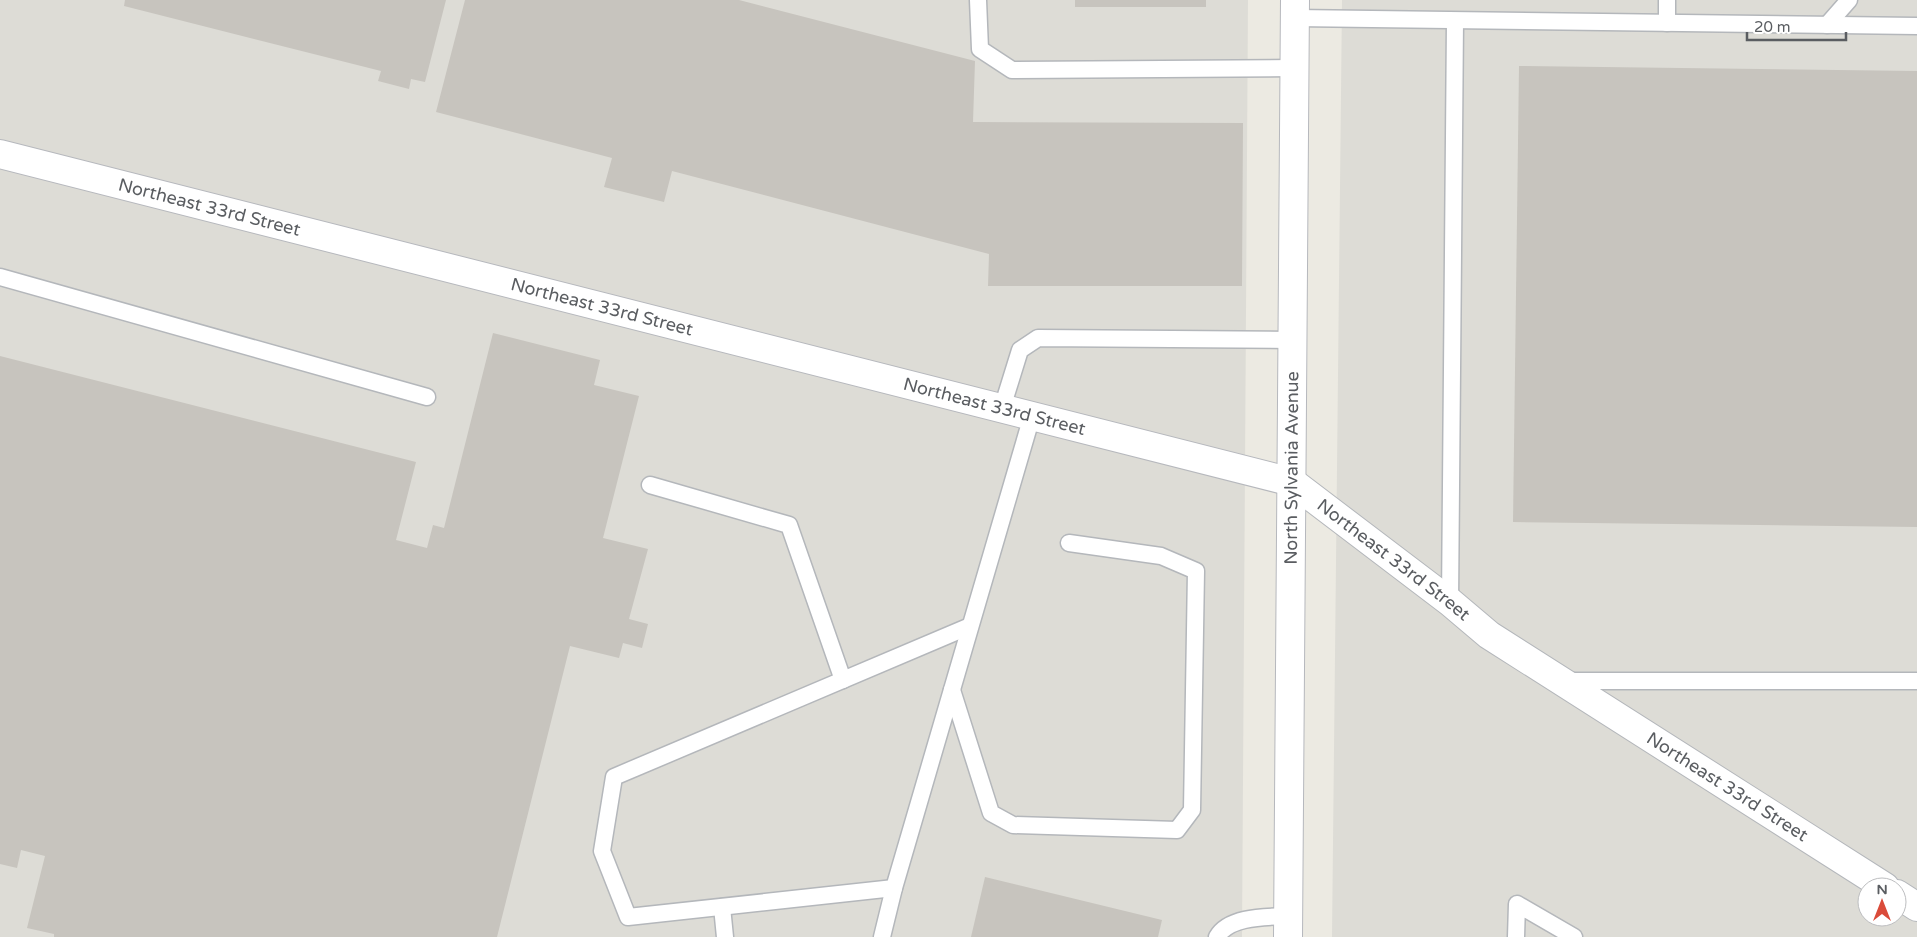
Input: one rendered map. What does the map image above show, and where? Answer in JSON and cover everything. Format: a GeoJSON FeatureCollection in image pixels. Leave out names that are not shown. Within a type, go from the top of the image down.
{"type":"FeatureCollection","features":[{"type":"Feature","properties":{"kind":"street","name":"North Sylvania Avenue"},"geometry":{"type":"LineString","coordinates":[[1288,926],[1295,9]]}},
{"type":"Feature","properties":{"kind":"street","name":"Northeast 33rd Street"},"geometry":{"type":"LineString","coordinates":[[0,154],[1292,482],[1450,602],[1489,635],[1869,877]]}},
{"type":"Feature","properties":{"kind":"lane"},"geometry":{"type":"LineString","coordinates":[[978,0],[980,49],[1012,70],[1294,68]]}},
{"type":"Feature","properties":{"kind":"lane"},"geometry":{"type":"LineString","coordinates":[[1667,0],[1667,23]]}},
{"type":"Feature","properties":{"kind":"lane"},"geometry":{"type":"LineString","coordinates":[[1827,25],[1849,0]]}},
{"type":"Feature","properties":{"kind":"lane"},"geometry":{"type":"LineString","coordinates":[[1295,9],[1455,21],[1917,26]]}},
{"type":"Feature","properties":{"kind":"lane"},"geometry":{"type":"LineString","coordinates":[[1450,602],[1455,21]]}},
{"type":"Feature","properties":{"kind":"lane"},"geometry":{"type":"LineString","coordinates":[[0,277],[427,397]]}},
{"type":"Feature","properties":{"kind":"lane"},"geometry":{"type":"LineString","coordinates":[[1002,408],[1020,350],[1038,338],[1293,340]]}},
{"type":"Feature","properties":{"kind":"lane"},"geometry":{"type":"LineString","coordinates":[[882,937],[894,888],[1032,416]]}},
{"type":"Feature","properties":{"kind":"lane"},"geometry":{"type":"LineString","coordinates":[[650,485],[789,525],[842,680]]}},
{"type":"Feature","properties":{"kind":"lane"},"geometry":{"type":"LineString","coordinates":[[952,690],[991,813],[1013,826],[1177,830],[1192,810],[1196,571],[1161,556],[1069,543]]}},
{"type":"Feature","properties":{"kind":"lane"},"geometry":{"type":"LineString","coordinates":[[894,888],[628,917],[602,851],[614,777],[970,626]]}},
{"type":"Feature","properties":{"kind":"lane"},"geometry":{"type":"LineString","coordinates":[[1560,681],[1917,681]]}},
{"type":"Feature","properties":{"kind":"lane"},"geometry":{"type":"LineString","coordinates":[[1516,937],[1517,904],[1574,937]]}},
{"type":"Feature","properties":{"kind":"lane"},"geometry":{"type":"LineString","coordinates":[[722,907],[725,937]]}},
{"type":"Feature","properties":{"kind":"lane"},"geometry":{"type":"LineString","coordinates":[[1217,937],[1221,930],[1252,917],[1288,926]]}},
{"type":"Feature","properties":{"kind":"shaded area"},"geometry":{"type":"Polygon","coordinates":[[[0,0],[1248,0],[1242,937],[0,937],[0,0]]]}},
{"type":"Feature","properties":{"kind":"shaded area"},"geometry":{"type":"Polygon","coordinates":[[[1342,0],[1917,0],[1917,937],[1332,937],[1342,0]]]}},
{"type":"Feature","properties":{"kind":"building"},"geometry":{"type":"Polygon","coordinates":[[[125,0],[446,0],[425,82],[411,79],[409,89],[378,81],[381,71],[124,6],[125,0]]]}},
{"type":"Feature","properties":{"kind":"building"},"geometry":{"type":"Polygon","coordinates":[[[465,0],[739,0],[975,61],[973,122],[1243,123],[1242,286],[988,286],[989,254],[672,171],[664,202],[604,187],[612,158],[436,112],[465,0]]]}},
{"type":"Feature","properties":{"kind":"building"},"geometry":{"type":"Polygon","coordinates":[[[1075,0],[1206,0],[1206,7],[1075,7],[1075,0]]]}},
{"type":"Feature","properties":{"kind":"building"},"geometry":{"type":"Polygon","coordinates":[[[1519,66],[1917,71],[1917,527],[1513,522],[1519,66]]]}},
{"type":"Feature","properties":{"kind":"building"},"geometry":{"type":"Polygon","coordinates":[[[493,333],[600,360],[594,385],[639,396],[603,538],[648,549],[629,619],[648,624],[642,648],[623,643],[619,658],[570,646],[497,937],[54,937],[54,934],[27,928],[45,856],[21,850],[17,868],[0,864],[0,356],[416,462],[396,540],[427,548],[433,525],[444,528],[493,333]]]}},
{"type":"Feature","properties":{"kind":"building"},"geometry":{"type":"Polygon","coordinates":[[[985,877],[1162,920],[1158,937],[971,937],[985,877]]]}}]}
